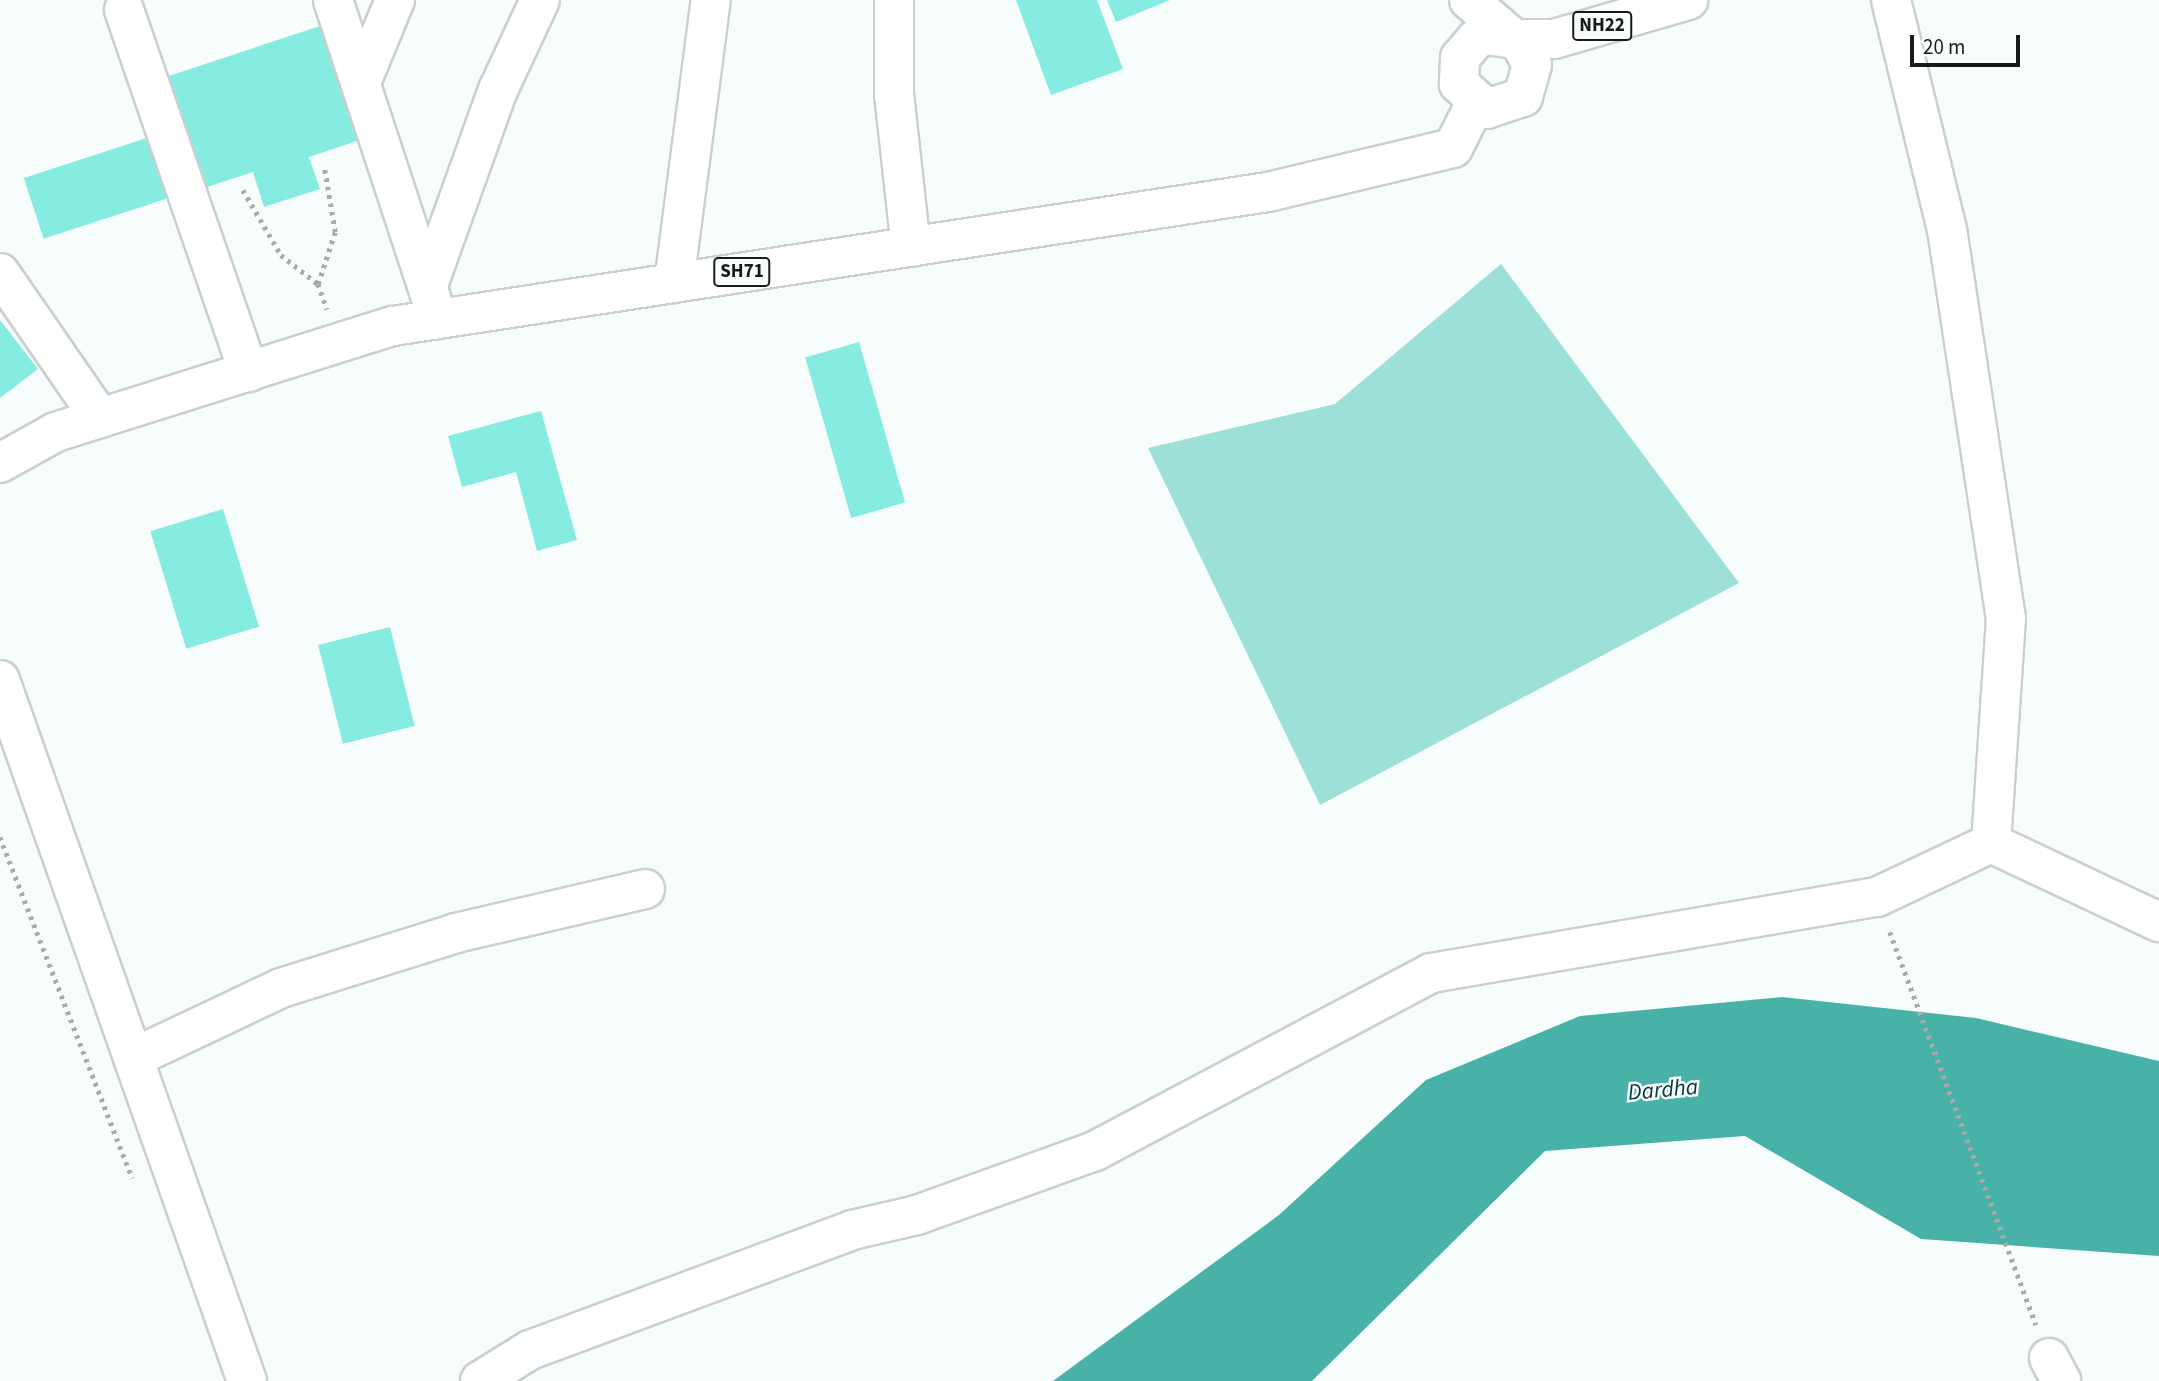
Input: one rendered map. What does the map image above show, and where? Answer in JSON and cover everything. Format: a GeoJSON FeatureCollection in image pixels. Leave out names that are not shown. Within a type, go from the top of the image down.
{"type":"FeatureCollection","features":[{"type":"Feature","properties":{"kind":"street"},"geometry":{"type":"LineString","coordinates":[[333,0],[362,80],[433,302]]}},
{"type":"Feature","properties":{"kind":"street"},"geometry":{"type":"LineString","coordinates":[[362,80],[395,0]]}},
{"type":"Feature","properties":{"kind":"street"},"geometry":{"type":"LineString","coordinates":[[433,302],[498,90],[540,0]]}},
{"type":"Feature","properties":{"kind":"street"},"geometry":{"type":"LineString","coordinates":[[674,283],[711,0]]}},
{"type":"Feature","properties":{"kind":"street"},"geometry":{"type":"LineString","coordinates":[[894,0],[894,94],[911,247]]}},
{"type":"Feature","properties":{"kind":"street"},"geometry":{"type":"LineString","coordinates":[[1469,0],[1514,39],[1532,65],[1529,88],[1512,105],[1475,104],[1459,84],[1460,58],[1476,39],[1514,39]]}},
{"type":"Feature","properties":{"kind":"street","name":"NH22"},"geometry":{"type":"LineString","coordinates":[[1514,39],[1554,39],[1688,0]]}},
{"type":"Feature","properties":{"kind":"street"},"geometry":{"type":"LineString","coordinates":[[1891,0],[1947,229],[2006,618],[1991,844]]}},
{"type":"Feature","properties":{"kind":"street"},"geometry":{"type":"LineString","coordinates":[[124,10],[249,372]]}},
{"type":"Feature","properties":{"kind":"street","name":"SH71"},"geometry":{"type":"LineString","coordinates":[[0,463],[56,432],[393,326],[433,302],[674,283],[1268,192],[1453,148],[1475,104]]}},
{"type":"Feature","properties":{"kind":"street"},"geometry":{"type":"LineString","coordinates":[[0,272],[100,418]]}},
{"type":"Feature","properties":{"kind":"street"},"geometry":{"type":"LineString","coordinates":[[0,680],[247,1381]]}},
{"type":"Feature","properties":{"kind":"street"},"geometry":{"type":"LineString","coordinates":[[480,1381],[530,1350],[852,1230],[917,1215],[1095,1151],[1431,973],[1877,897],[1991,844],[2159,922]]}},
{"type":"Feature","properties":{"kind":"street"},"geometry":{"type":"LineString","coordinates":[[133,1058],[281,988],[456,933],[645,889]]}},
{"type":"Feature","properties":{"kind":"path"},"geometry":{"type":"LineString","coordinates":[[243,190],[281,255],[318,284],[335,232],[324,166]]}},
{"type":"Feature","properties":{"kind":"path"},"geometry":{"type":"LineString","coordinates":[[0,837],[137,1191]]}},
{"type":"Feature","properties":{"kind":"path"},"geometry":{"type":"LineString","coordinates":[[1877,897],[2055,1370]]}},
{"type":"Feature","properties":{"kind":"shaded area"},"geometry":{"type":"Polygon","coordinates":[[[1501,264],[1739,583],[1320,805],[1148,448],[1335,404],[1501,264]]]}},
{"type":"Feature","properties":{"kind":"water","name":"Dardha"},"geometry":{"type":"Polygon","coordinates":[[[1782,997],[1976,1018],[2159,1061],[2159,1256],[1921,1239],[1745,1136],[1545,1151],[1312,1381],[1053,1381],[1279,1215],[1426,1080],[1580,1016],[1782,997]]]}},
{"type":"Feature","properties":{"kind":"building"},"geometry":{"type":"Polygon","coordinates":[[[1016,0],[1097,0],[1123,69],[1051,95],[1016,0]]]}},
{"type":"Feature","properties":{"kind":"building"},"geometry":{"type":"Polygon","coordinates":[[[1107,0],[1170,0],[1116,22],[1107,0]]]}},
{"type":"Feature","properties":{"kind":"building"},"geometry":{"type":"Polygon","coordinates":[[[329,23],[366,138],[309,157],[320,189],[264,207],[253,172],[201,189],[166,77],[329,23]]]}},
{"type":"Feature","properties":{"kind":"building"},"geometry":{"type":"Polygon","coordinates":[[[156,135],[176,196],[44,239],[24,178],[156,135]]]}},
{"type":"Feature","properties":{"kind":"building"},"geometry":{"type":"Polygon","coordinates":[[[0,320],[38,369],[0,398],[0,320]]]}},
{"type":"Feature","properties":{"kind":"building"},"geometry":{"type":"Polygon","coordinates":[[[859,342],[905,503],[851,518],[805,357],[859,342]]]}},
{"type":"Feature","properties":{"kind":"building"},"geometry":{"type":"Polygon","coordinates":[[[541,411],[577,540],[537,551],[516,472],[462,487],[448,436],[541,411]]]}},
{"type":"Feature","properties":{"kind":"building"},"geometry":{"type":"Polygon","coordinates":[[[223,509],[259,627],[186,649],[150,531],[223,509]]]}},
{"type":"Feature","properties":{"kind":"building"},"geometry":{"type":"Polygon","coordinates":[[[390,627],[415,726],[343,744],[318,645],[390,627]]]}}]}
